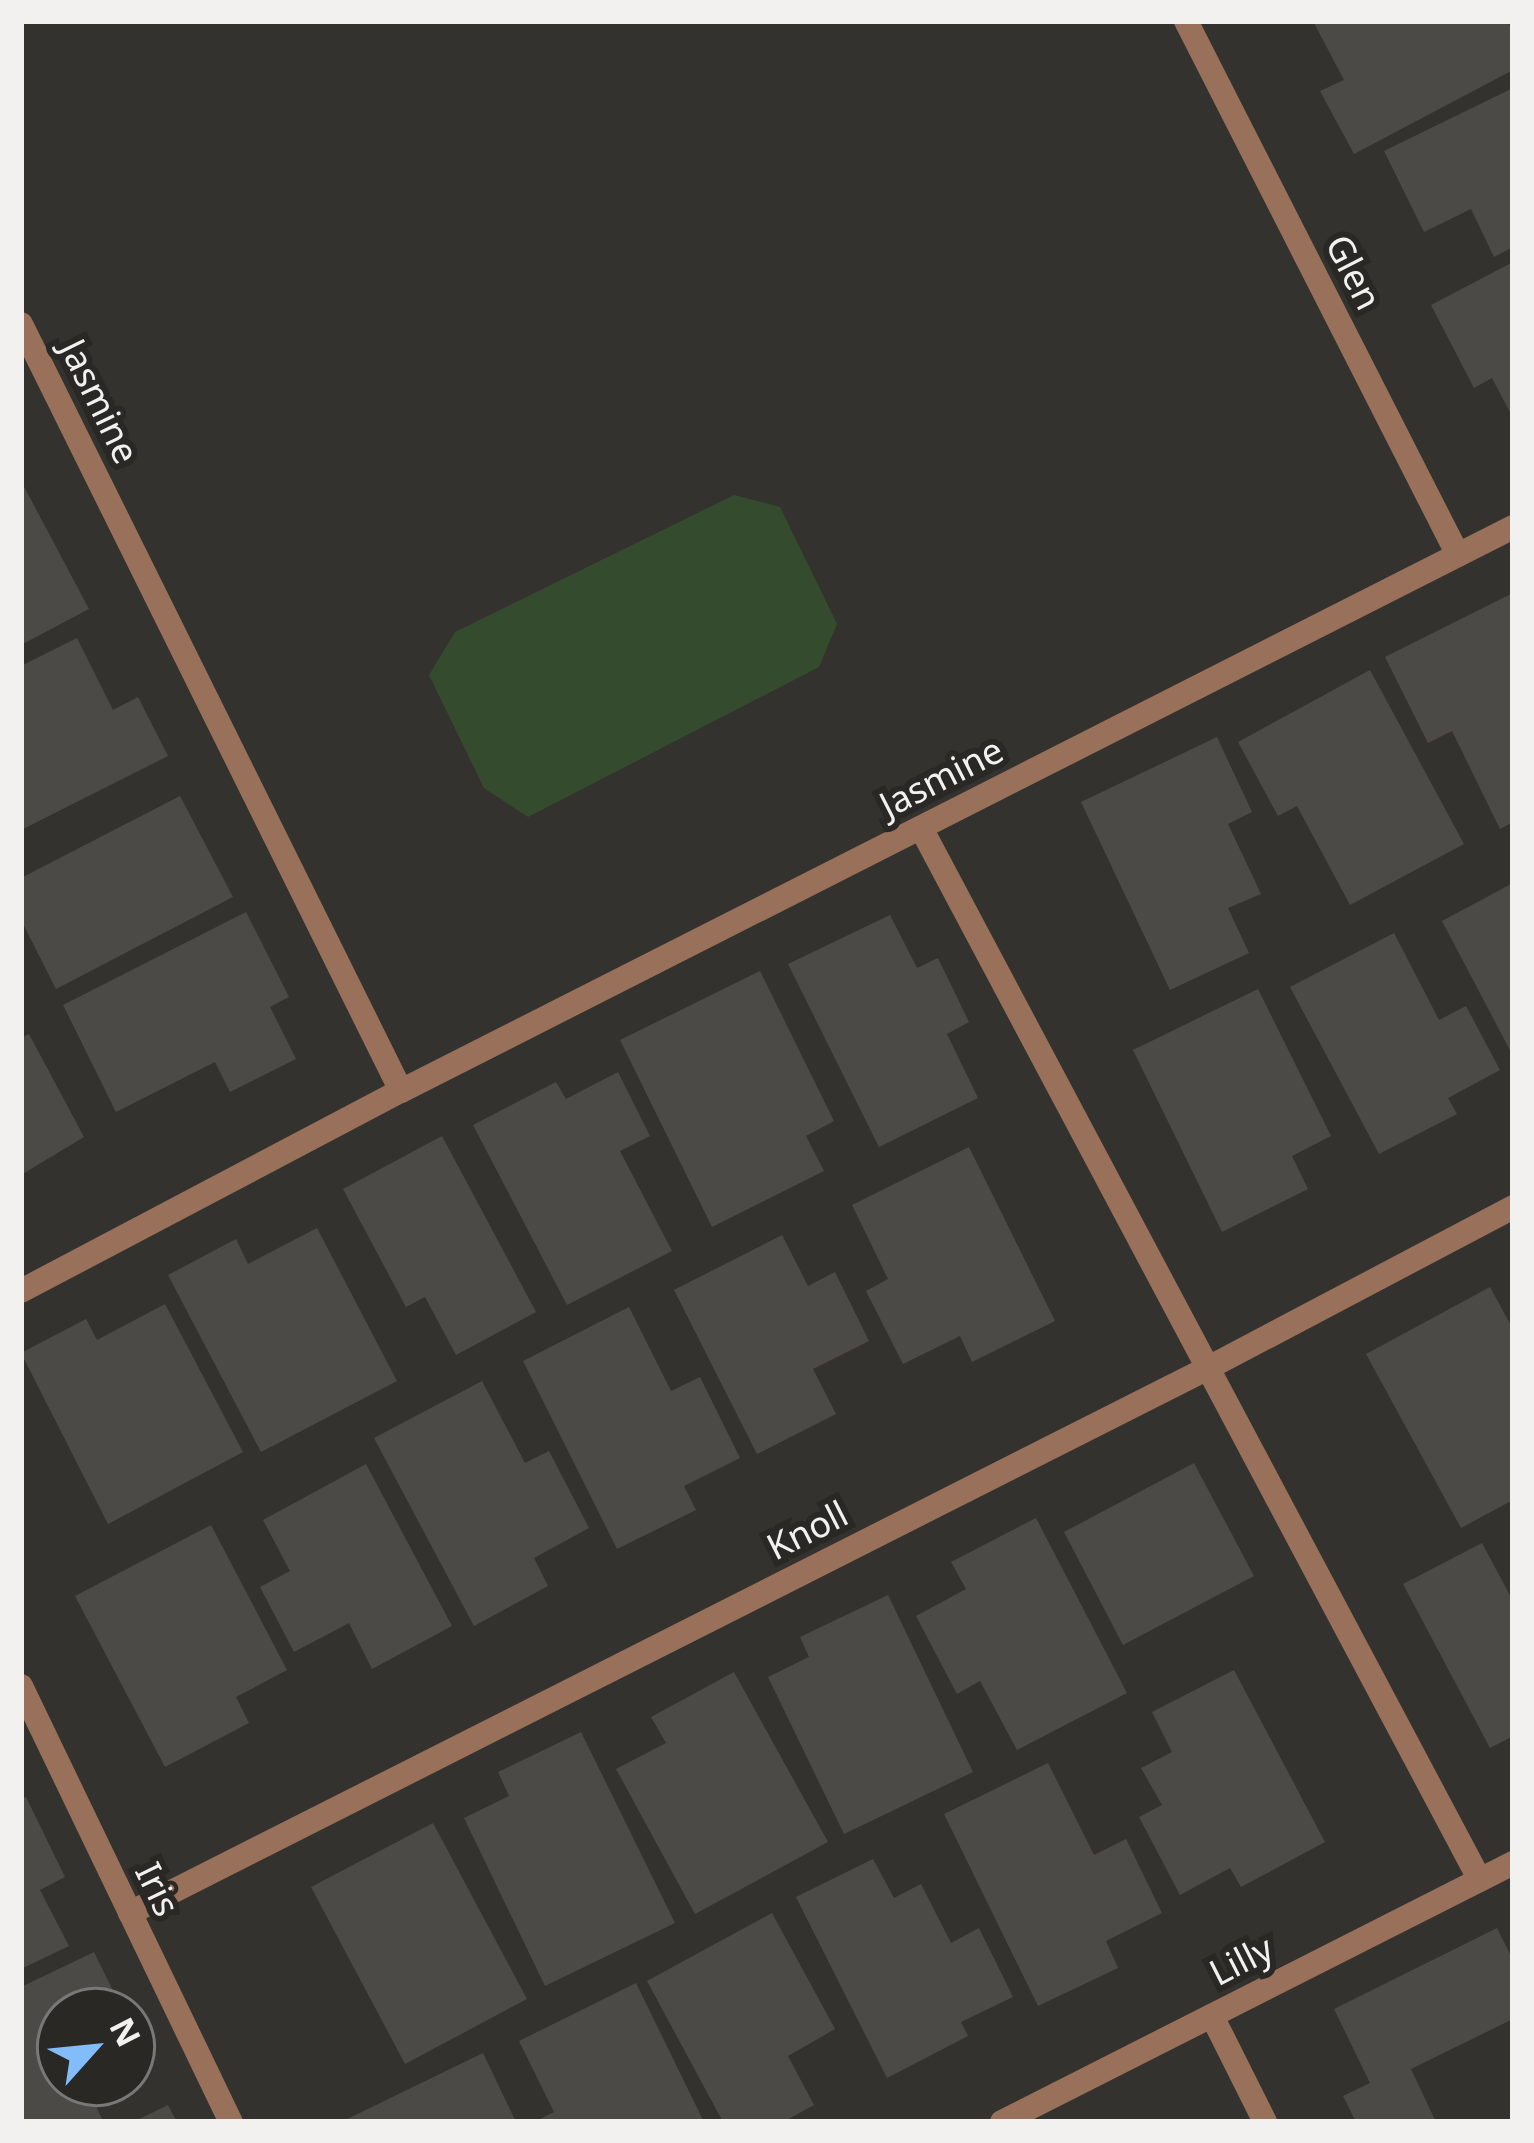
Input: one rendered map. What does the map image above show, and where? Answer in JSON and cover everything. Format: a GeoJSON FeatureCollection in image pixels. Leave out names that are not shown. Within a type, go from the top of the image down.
{"type":"FeatureCollection","features":[{"type":"Feature","properties":{"kind":"street","name":"Glen"},"geometry":{"type":"LineString","coordinates":[[1186,21],[1458,555]]}},
{"type":"Feature","properties":{"kind":"street","name":"Jasmine"},"geometry":{"type":"LineString","coordinates":[[21,324],[401,1091]]}},
{"type":"Feature","properties":{"kind":"street","name":"Jasmine"},"geometry":{"type":"LineString","coordinates":[[21,1291],[401,1091],[1513,527]]}},
{"type":"Feature","properties":{"kind":"street"},"geometry":{"type":"LineString","coordinates":[[921,828],[1480,1880]]}},
{"type":"Feature","properties":{"kind":"street","name":"Knoll"},"geometry":{"type":"LineString","coordinates":[[130,1912],[1208,1368],[1513,1207]]}},
{"type":"Feature","properties":{"kind":"street","name":"Iris"},"geometry":{"type":"LineString","coordinates":[[21,1687],[231,2122]]}},
{"type":"Feature","properties":{"kind":"street","name":"Lilly"},"geometry":{"type":"LineString","coordinates":[[1002,2122],[1513,1863]]}},
{"type":"Feature","properties":{"kind":"street"},"geometry":{"type":"LineString","coordinates":[[1212,2016],[1265,2122]]}},
{"type":"Feature","properties":{"kind":"green space"},"geometry":{"type":"Polygon","coordinates":[[[734,495],[780,507],[837,624],[819,667],[528,817],[484,788],[429,675],[455,632],[734,495]]]}},
{"type":"Feature","properties":{"kind":"building"},"geometry":{"type":"Polygon","coordinates":[[[1313,21],[1507,21],[1513,32],[1513,70],[1354,154],[1320,91],[1344,80],[1313,21]]]}},
{"type":"Feature","properties":{"kind":"building"},"geometry":{"type":"Polygon","coordinates":[[[1513,88],[1513,247],[1494,257],[1471,209],[1424,232],[1384,151],[1513,88]]]}},
{"type":"Feature","properties":{"kind":"building"},"geometry":{"type":"Polygon","coordinates":[[[1513,262],[1513,418],[1492,378],[1474,388],[1431,305],[1513,262]]]}},
{"type":"Feature","properties":{"kind":"building"},"geometry":{"type":"Polygon","coordinates":[[[21,481],[89,609],[21,645],[21,481]]]}},
{"type":"Feature","properties":{"kind":"building"},"geometry":{"type":"Polygon","coordinates":[[[1513,593],[1513,822],[1500,829],[1452,731],[1428,743],[1385,657],[1513,593]]]}},
{"type":"Feature","properties":{"kind":"building"},"geometry":{"type":"Polygon","coordinates":[[[77,638],[113,710],[138,697],[168,756],[21,830],[21,666],[77,638]]]}},
{"type":"Feature","properties":{"kind":"building"},"geometry":{"type":"Polygon","coordinates":[[[1370,670],[1464,844],[1350,905],[1297,806],[1278,816],[1238,742],[1370,670]]]}},
{"type":"Feature","properties":{"kind":"building"},"geometry":{"type":"Polygon","coordinates":[[[1217,737],[1252,812],[1228,824],[1261,894],[1228,908],[1249,953],[1170,990],[1081,802],[1217,737]]]}},
{"type":"Feature","properties":{"kind":"building"},"geometry":{"type":"Polygon","coordinates":[[[180,796],[233,897],[56,989],[21,920],[21,878],[180,796]]]}},
{"type":"Feature","properties":{"kind":"building"},"geometry":{"type":"Polygon","coordinates":[[[1513,883],[1513,1056],[1442,921],[1513,883]]]}},
{"type":"Feature","properties":{"kind":"building"},"geometry":{"type":"Polygon","coordinates":[[[246,912],[289,997],[270,1007],[296,1059],[230,1092],[215,1062],[116,1112],[63,1005],[246,912]]]}},
{"type":"Feature","properties":{"kind":"building"},"geometry":{"type":"Polygon","coordinates":[[[890,915],[917,968],[938,958],[969,1022],[947,1034],[978,1098],[879,1147],[788,964],[890,915]]]}},
{"type":"Feature","properties":{"kind":"building"},"geometry":{"type":"Polygon","coordinates":[[[1394,933],[1439,1020],[1466,1006],[1500,1070],[1448,1098],[1457,1114],[1379,1154],[1290,987],[1394,933]]]}},
{"type":"Feature","properties":{"kind":"building"},"geometry":{"type":"Polygon","coordinates":[[[760,971],[834,1121],[806,1136],[824,1171],[712,1227],[620,1040],[760,971]]]}},
{"type":"Feature","properties":{"kind":"building"},"geometry":{"type":"Polygon","coordinates":[[[1258,989],[1331,1136],[1292,1156],[1308,1189],[1222,1232],[1133,1050],[1258,989]]]}},
{"type":"Feature","properties":{"kind":"building"},"geometry":{"type":"Polygon","coordinates":[[[29,1034],[84,1137],[21,1175],[21,1038],[29,1034]]]}},
{"type":"Feature","properties":{"kind":"building"},"geometry":{"type":"Polygon","coordinates":[[[618,1072],[650,1136],[620,1151],[672,1251],[567,1305],[473,1125],[556,1082],[566,1099],[618,1072]]]}},
{"type":"Feature","properties":{"kind":"building"},"geometry":{"type":"Polygon","coordinates":[[[442,1136],[536,1312],[456,1355],[425,1297],[406,1307],[343,1189],[442,1136]]]}},
{"type":"Feature","properties":{"kind":"building"},"geometry":{"type":"Polygon","coordinates":[[[969,1147],[1055,1321],[972,1362],[960,1336],[903,1364],[866,1291],[888,1279],[852,1205],[969,1147]]]}},
{"type":"Feature","properties":{"kind":"building"},"geometry":{"type":"Polygon","coordinates":[[[317,1228],[397,1381],[261,1452],[168,1275],[236,1239],[248,1264],[317,1228]]]}},
{"type":"Feature","properties":{"kind":"building"},"geometry":{"type":"Polygon","coordinates":[[[782,1235],[808,1286],[835,1272],[869,1341],[813,1369],[836,1414],[757,1454],[674,1290],[782,1235]]]}},
{"type":"Feature","properties":{"kind":"building"},"geometry":{"type":"Polygon","coordinates":[[[1490,1287],[1513,1329],[1513,1500],[1461,1528],[1366,1354],[1490,1287]]]}},
{"type":"Feature","properties":{"kind":"building"},"geometry":{"type":"Polygon","coordinates":[[[165,1304],[243,1452],[108,1524],[21,1353],[86,1319],[97,1340],[165,1304]]]}},
{"type":"Feature","properties":{"kind":"building"},"geometry":{"type":"Polygon","coordinates":[[[629,1307],[671,1391],[700,1377],[740,1458],[684,1486],[696,1510],[617,1549],[523,1361],[629,1307]]]}},
{"type":"Feature","properties":{"kind":"building"},"geometry":{"type":"Polygon","coordinates":[[[482,1381],[525,1463],[549,1451],[589,1528],[534,1558],[548,1586],[474,1626],[374,1438],[482,1381]]]}},
{"type":"Feature","properties":{"kind":"building"},"geometry":{"type":"Polygon","coordinates":[[[1194,1463],[1254,1576],[1123,1645],[1064,1532],[1194,1463]]]}},
{"type":"Feature","properties":{"kind":"building"},"geometry":{"type":"Polygon","coordinates":[[[366,1464],[452,1626],[372,1669],[349,1623],[294,1652],[260,1587],[290,1571],[263,1520],[366,1464]]]}},
{"type":"Feature","properties":{"kind":"building"},"geometry":{"type":"Polygon","coordinates":[[[1036,1518],[1127,1693],[1017,1750],[980,1681],[957,1694],[916,1616],[966,1589],[951,1562],[1036,1518]]]}},
{"type":"Feature","properties":{"kind":"building"},"geometry":{"type":"Polygon","coordinates":[[[211,1525],[287,1670],[236,1697],[249,1723],[165,1767],[75,1596],[211,1525]]]}},
{"type":"Feature","properties":{"kind":"building"},"geometry":{"type":"Polygon","coordinates":[[[1482,1543],[1513,1601],[1513,1736],[1490,1748],[1403,1584],[1482,1543]]]}},
{"type":"Feature","properties":{"kind":"building"},"geometry":{"type":"Polygon","coordinates":[[[888,1595],[973,1772],[844,1834],[768,1677],[809,1657],[800,1637],[888,1595]]]}},
{"type":"Feature","properties":{"kind":"building"},"geometry":{"type":"Polygon","coordinates":[[[1234,1670],[1325,1842],[1241,1887],[1230,1868],[1180,1895],[1139,1817],[1162,1805],[1141,1768],[1172,1752],[1152,1712],[1234,1670]]]}},
{"type":"Feature","properties":{"kind":"building"},"geometry":{"type":"Polygon","coordinates":[[[734,1672],[828,1842],[695,1914],[616,1769],[666,1743],[651,1717],[734,1672]]]}},
{"type":"Feature","properties":{"kind":"building"},"geometry":{"type":"Polygon","coordinates":[[[581,1732],[675,1923],[545,1986],[464,1818],[509,1796],[498,1772],[581,1732]]]}},
{"type":"Feature","properties":{"kind":"building"},"geometry":{"type":"Polygon","coordinates":[[[1048,1763],[1094,1855],[1126,1839],[1162,1913],[1106,1941],[1118,1968],[1038,2006],[944,1814],[1048,1763]]]}},
{"type":"Feature","properties":{"kind":"building"},"geometry":{"type":"Polygon","coordinates":[[[26,1797],[65,1877],[40,1890],[69,1946],[21,1969],[21,1799],[26,1797]]]}},
{"type":"Feature","properties":{"kind":"building"},"geometry":{"type":"Polygon","coordinates":[[[433,1823],[527,1999],[405,2064],[311,1887],[433,1823]]]}},
{"type":"Feature","properties":{"kind":"building"},"geometry":{"type":"Polygon","coordinates":[[[873,1859],[894,1898],[921,1884],[951,1943],[979,1928],[1013,1997],[961,2022],[968,2036],[887,2078],[796,1897],[873,1859]]]}},
{"type":"Feature","properties":{"kind":"building"},"geometry":{"type":"Polygon","coordinates":[[[772,1913],[835,2029],[788,2056],[814,2105],[783,2122],[723,2122],[647,1981],[772,1913]]]}},
{"type":"Feature","properties":{"kind":"building"},"geometry":{"type":"Polygon","coordinates":[[[1497,1928],[1513,1960],[1513,2019],[1411,2069],[1436,2122],[1356,2122],[1343,2096],[1370,2083],[1334,2009],[1497,1928]]]}},
{"type":"Feature","properties":{"kind":"building"},"geometry":{"type":"Polygon","coordinates":[[[94,1952],[111,1987],[36,1987],[36,2107],[96,2107],[102,2119],[21,2122],[21,1987],[94,1952]]]}},
{"type":"Feature","properties":{"kind":"building"},"geometry":{"type":"Polygon","coordinates":[[[636,1983],[704,2122],[534,2122],[554,2112],[519,2041],[636,1983]]]}},
{"type":"Feature","properties":{"kind":"building"},"geometry":{"type":"Polygon","coordinates":[[[483,2053],[516,2122],[341,2122],[483,2053]]]}},
{"type":"Feature","properties":{"kind":"building"},"geometry":{"type":"Polygon","coordinates":[[[168,2105],[177,2122],[133,2122],[168,2105]]]}}]}
